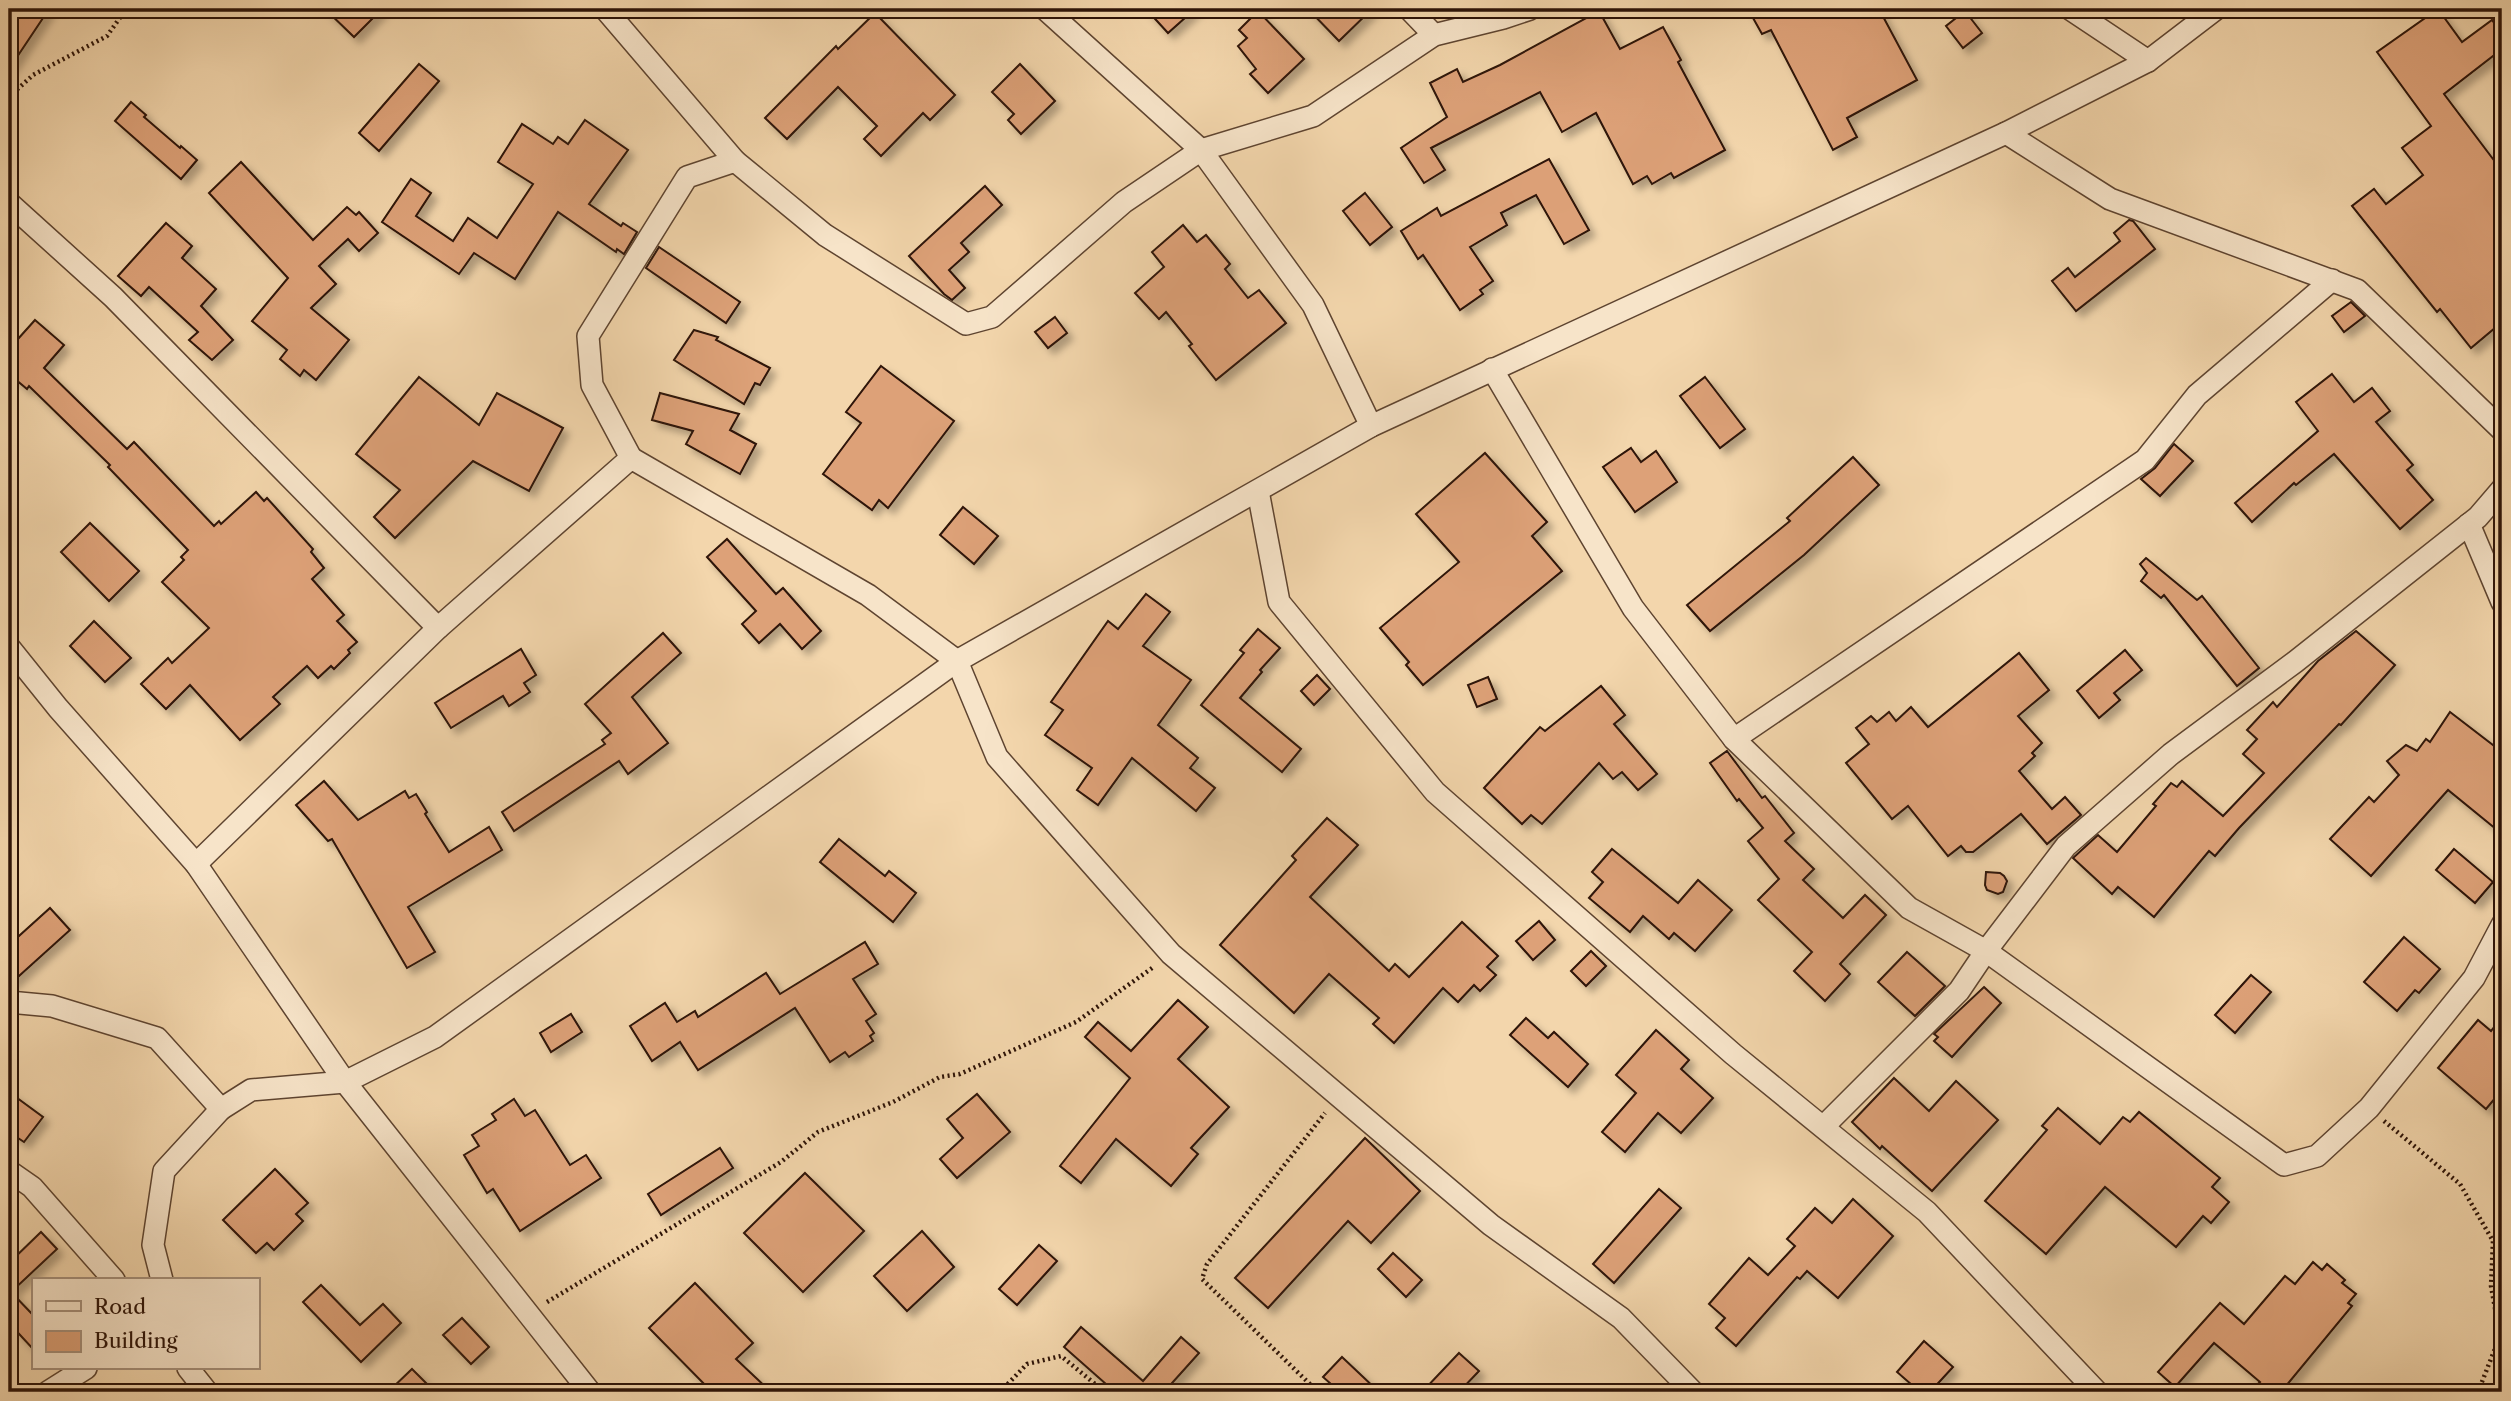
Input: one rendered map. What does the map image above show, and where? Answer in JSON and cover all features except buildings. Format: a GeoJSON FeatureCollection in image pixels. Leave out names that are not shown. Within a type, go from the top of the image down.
{"type":"FeatureCollection","features":[{"type":"Feature","properties":{"kind":"street"},"geometry":{"type":"LineString","coordinates":[[605,9],[735,161],[825,235],[966,324],[992,317],[1124,202],[1201,150],[1313,116],[1434,35],[1530,9]]}},
{"type":"Feature","properties":{"kind":"street"},"geometry":{"type":"LineString","coordinates":[[1045,9],[1201,150],[1255,229],[1313,305],[1371,426]]}},
{"type":"Feature","properties":{"kind":"street"},"geometry":{"type":"LineString","coordinates":[[1409,9],[1434,35]]}},
{"type":"Feature","properties":{"kind":"street"},"geometry":{"type":"LineString","coordinates":[[2070,9],[2148,61]]}},
{"type":"Feature","properties":{"kind":"street"},"geometry":{"type":"LineString","coordinates":[[161,1278],[153,1245],[164,1171],[221,1109],[251,1090],[345,1082],[435,1037],[957,661],[1371,426],[2006,133],[2148,61],[2216,9]]}},
{"type":"Feature","properties":{"kind":"street"},"geometry":{"type":"LineString","coordinates":[[2006,133],[2110,199],[2357,290],[2502,430]]}},
{"type":"Feature","properties":{"kind":"street"},"geometry":{"type":"LineString","coordinates":[[735,161],[687,177],[588,336],[592,385],[631,458],[868,595],[957,661],[997,757],[1171,954],[1490,1225],[1621,1318],[1692,1392]]}},
{"type":"Feature","properties":{"kind":"street"},"geometry":{"type":"LineString","coordinates":[[9,203],[113,296],[438,628]]}},
{"type":"Feature","properties":{"kind":"street"},"geometry":{"type":"LineString","coordinates":[[1734,740],[2145,460],[2197,395],[2332,280]]}},
{"type":"Feature","properties":{"kind":"street"},"geometry":{"type":"LineString","coordinates":[[1492,369],[1633,608],[1734,740],[1909,908],[1986,951],[2284,1165],[2317,1156],[2369,1108],[2474,978],[2502,925]]}},
{"type":"Feature","properties":{"kind":"street"},"geometry":{"type":"LineString","coordinates":[[195,864],[438,628],[631,458]]}},
{"type":"Feature","properties":{"kind":"street"},"geometry":{"type":"LineString","coordinates":[[1824,1126],[1959,991],[2066,846],[2171,754],[2295,662],[2478,517],[2502,489]]}},
{"type":"Feature","properties":{"kind":"street"},"geometry":{"type":"LineString","coordinates":[[1258,491],[1279,602],[1435,792],[1733,1054],[1927,1212],[2097,1392]]}},
{"type":"Feature","properties":{"kind":"street"},"geometry":{"type":"LineString","coordinates":[[2469,524],[2502,602]]}},
{"type":"Feature","properties":{"kind":"street"},"geometry":{"type":"LineString","coordinates":[[9,647],[58,708],[195,864],[345,1082],[590,1392]]}},
{"type":"Feature","properties":{"kind":"street"},"geometry":{"type":"LineString","coordinates":[[9,1002],[52,1006],[157,1038],[221,1109]]}},
{"type":"Feature","properties":{"kind":"street"},"geometry":{"type":"LineString","coordinates":[[9,1171],[32,1187],[112,1278]]}},
{"type":"Feature","properties":{"kind":"street"},"geometry":{"type":"LineString","coordinates":[[48,1392],[83,1370]]}},
{"type":"Feature","properties":{"kind":"street"},"geometry":{"type":"LineString","coordinates":[[190,1370],[207,1392]]}},
{"type":"Feature","properties":{"kind":"path"},"geometry":{"type":"LineString","coordinates":[[9,97],[33,75],[107,36],[126,9]]}},
{"type":"Feature","properties":{"kind":"path"},"geometry":{"type":"LineString","coordinates":[[529,1313],[780,1162],[818,1132],[893,1102],[940,1077],[960,1074],[1076,1022],[1171,954]]}},
{"type":"Feature","properties":{"kind":"path"},"geometry":{"type":"LineString","coordinates":[[1318,1392],[1202,1279],[1207,1264],[1338,1096]]}},
{"type":"Feature","properties":{"kind":"path"},"geometry":{"type":"LineString","coordinates":[[2369,1108],[2460,1184],[2493,1241],[2491,1286],[2500,1336],[2478,1392]]}},
{"type":"Feature","properties":{"kind":"path"},"geometry":{"type":"LineString","coordinates":[[1000,1392],[1027,1364],[1061,1356],[1105,1392]]}}]}
